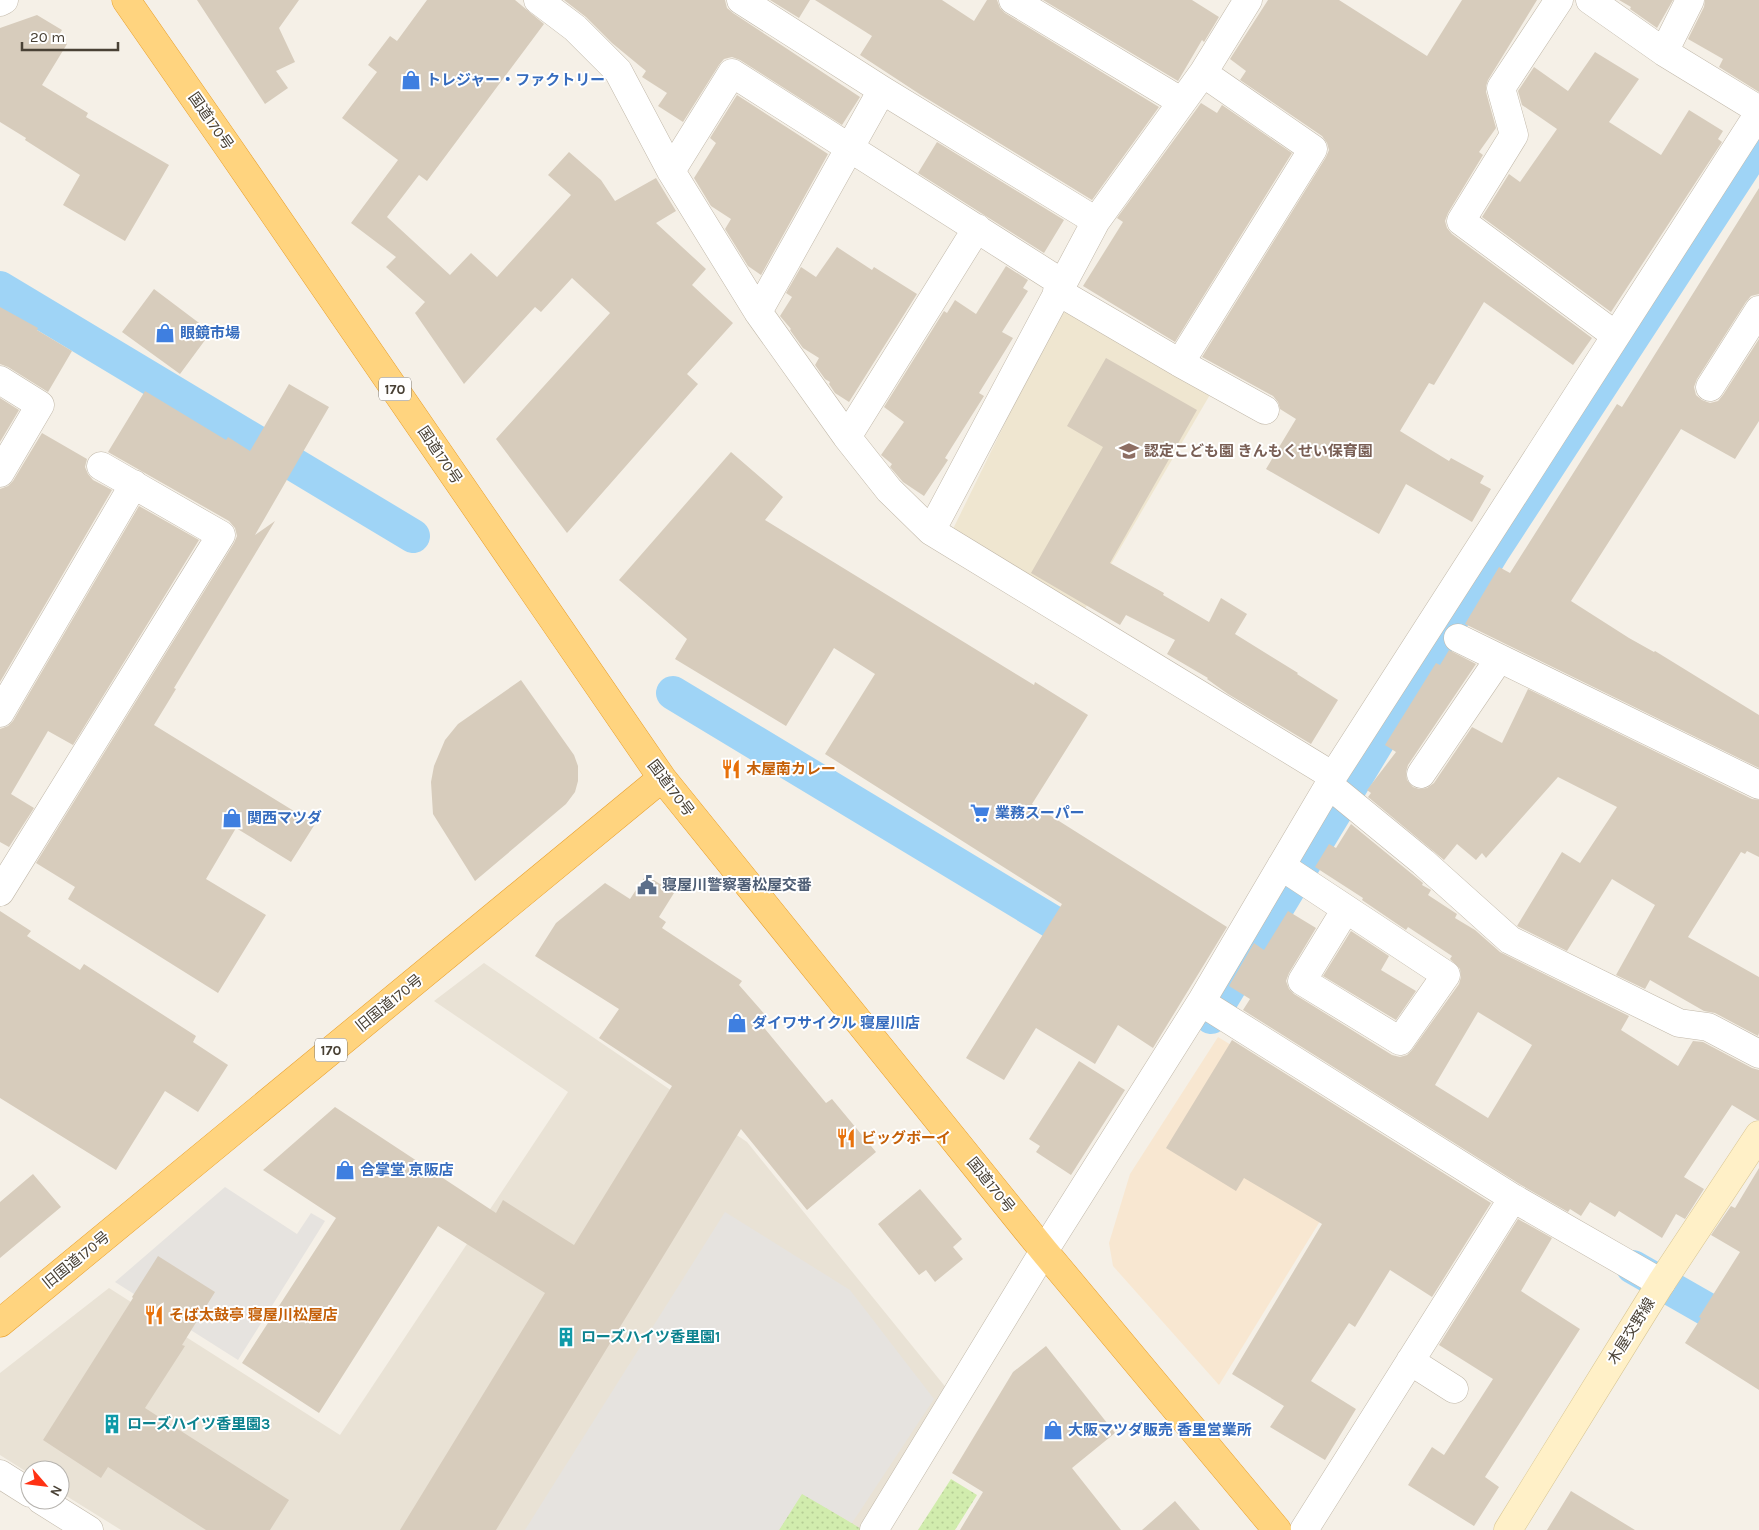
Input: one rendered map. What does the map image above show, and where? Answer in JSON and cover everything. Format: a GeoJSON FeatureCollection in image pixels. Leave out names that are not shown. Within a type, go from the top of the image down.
{"type":"FeatureCollection","features":[{"type":"Feature","properties":{"kind":"highway","name":"国道170号"},"geometry":{"type":"LineString","coordinates":[[126,0],[662,778],[1044,1251],[1277,1530]]}},
{"type":"Feature","properties":{"kind":"highway","name":"旧国道170号"},"geometry":{"type":"LineString","coordinates":[[0,1323],[662,778]]}},
{"type":"Feature","properties":{"kind":"main road","name":"木屋交野線"},"geometry":{"type":"LineString","coordinates":[[1508,1530],[1661,1283],[1759,1135]]}},
{"type":"Feature","properties":{"kind":"street"},"geometry":{"type":"LineString","coordinates":[[0,2],[4,0]]}},
{"type":"Feature","properties":{"kind":"street"},"geometry":{"type":"LineString","coordinates":[[538,0],[575,28],[618,71],[671,171],[758,312],[846,437],[889,490],[931,531],[1337,788],[1510,940],[1679,1023],[1708,1028],[1759,1054]]}},
{"type":"Feature","properties":{"kind":"street"},"geometry":{"type":"LineString","coordinates":[[741,0],[882,90],[1096,221]]}},
{"type":"Feature","properties":{"kind":"street"},"geometry":{"type":"LineString","coordinates":[[1012,0],[1182,102]]}},
{"type":"Feature","properties":{"kind":"street"},"geometry":{"type":"LineString","coordinates":[[1559,0],[1501,88],[1514,135],[1461,222],[1616,335]]}},
{"type":"Feature","properties":{"kind":"street"},"geometry":{"type":"LineString","coordinates":[[874,1530],[1044,1251],[1201,1002],[1292,873],[1337,788],[1616,335],[1759,112],[1664,52],[1590,0]]}},
{"type":"Feature","properties":{"kind":"street"},"geometry":{"type":"LineString","coordinates":[[1664,52],[1690,0]]}},
{"type":"Feature","properties":{"kind":"street"},"geometry":{"type":"LineString","coordinates":[[931,531],[1059,287],[1096,221],[1203,73],[1240,2]]}},
{"type":"Feature","properties":{"kind":"street"},"geometry":{"type":"LineString","coordinates":[[671,171],[732,73],[978,228],[1059,287],[1180,363],[1265,410]]}},
{"type":"Feature","properties":{"kind":"street"},"geometry":{"type":"LineString","coordinates":[[1180,363],[1313,149],[1203,73]]}},
{"type":"Feature","properties":{"kind":"street"},"geometry":{"type":"LineString","coordinates":[[758,312],[882,90]]}},
{"type":"Feature","properties":{"kind":"street"},"geometry":{"type":"LineString","coordinates":[[846,437],[978,228]]}},
{"type":"Feature","properties":{"kind":"street"},"geometry":{"type":"LineString","coordinates":[[1710,387],[1759,310]]}},
{"type":"Feature","properties":{"kind":"street"},"geometry":{"type":"LineString","coordinates":[[0,380],[40,404],[0,473]]}},
{"type":"Feature","properties":{"kind":"street"},"geometry":{"type":"LineString","coordinates":[[0,892],[221,535],[101,466]]}},
{"type":"Feature","properties":{"kind":"street"},"geometry":{"type":"LineString","coordinates":[[0,713],[134,484]]}},
{"type":"Feature","properties":{"kind":"street"},"geometry":{"type":"LineString","coordinates":[[1458,638],[1759,784]]}},
{"type":"Feature","properties":{"kind":"street"},"geometry":{"type":"LineString","coordinates":[[1422,774],[1499,659]]}},
{"type":"Feature","properties":{"kind":"street"},"geometry":{"type":"LineString","coordinates":[[1292,873],[1446,975],[1400,1042],[1302,981],[1346,909]]}},
{"type":"Feature","properties":{"kind":"street"},"geometry":{"type":"LineString","coordinates":[[1201,1002],[1513,1198],[1661,1283]]}},
{"type":"Feature","properties":{"kind":"street"},"geometry":{"type":"LineString","coordinates":[[1304,1530],[1513,1198]]}},
{"type":"Feature","properties":{"kind":"street"},"geometry":{"type":"LineString","coordinates":[[1410,1361],[1454,1389]]}},
{"type":"Feature","properties":{"kind":"street"},"geometry":{"type":"LineString","coordinates":[[0,1474],[20,1487]]}},
{"type":"Feature","properties":{"kind":"street"},"geometry":{"type":"LineString","coordinates":[[57,1510],[89,1530]]}},
{"type":"Feature","properties":{"kind":"shaded area"},"geometry":{"type":"Polygon","coordinates":[[[1070,310],[1211,393],[1080,617],[953,529],[1058,315],[1070,310]]]}},
{"type":"Feature","properties":{"kind":"shaded area"},"geometry":{"type":"Polygon","coordinates":[[[484,963],[747,1142],[956,1400],[877,1530],[121,1530],[70,1498],[70,1460],[20,1460],[20,1468],[0,1455],[0,1373],[109,1288],[340,1435],[568,1092],[434,1001],[484,963]]]}},
{"type":"Feature","properties":{"kind":"shaded area"},"geometry":{"type":"Polygon","coordinates":[[[1218,1037],[1375,1132],[1219,1385],[1113,1266],[1109,1243],[1130,1174],[1218,1037]]]}},
{"type":"Feature","properties":{"kind":"shaded area"},"geometry":{"type":"Polygon","coordinates":[[[225,1187],[297,1234],[311,1213],[325,1221],[238,1360],[115,1282],[225,1187]]]}},
{"type":"Feature","properties":{"kind":"shaded area"},"geometry":{"type":"Polygon","coordinates":[[[725,1212],[850,1290],[934,1399],[852,1523],[802,1494],[779,1530],[525,1530],[725,1212]]]}},
{"type":"Feature","properties":{"kind":"green space"},"geometry":{"type":"Polygon","coordinates":[[[951,1479],[977,1495],[955,1530],[918,1530],[951,1479]]]}},
{"type":"Feature","properties":{"kind":"green space"},"geometry":{"type":"Polygon","coordinates":[[[802,1493],[863,1530],[779,1530],[802,1493]]]}},
{"type":"Feature","properties":{"kind":"building"},"geometry":{"type":"Polygon","coordinates":[[[197,0],[299,0],[279,28],[295,62],[276,71],[288,88],[265,104],[197,0]]]}},
{"type":"Feature","properties":{"kind":"building"},"geometry":{"type":"Polygon","coordinates":[[[427,0],[515,0],[544,24],[427,181],[419,175],[387,217],[450,275],[471,253],[497,277],[571,195],[548,175],[569,152],[601,180],[615,201],[656,178],[676,211],[656,223],[706,269],[692,285],[733,323],[687,374],[698,384],[567,533],[496,439],[610,313],[572,278],[541,312],[535,307],[464,384],[415,313],[425,302],[386,267],[396,257],[351,223],[398,160],[342,118],[377,72],[368,65],[390,36],[397,41],[427,0]]]}},
{"type":"Feature","properties":{"kind":"building"},"geometry":{"type":"Polygon","coordinates":[[[564,0],[725,0],[727,8],[733,13],[860,97],[842,125],[740,60],[732,57],[724,59],[719,65],[683,122],[658,106],[667,93],[642,77],[646,71],[612,43],[586,17],[564,0]]]}},
{"type":"Feature","properties":{"kind":"building"},"geometry":{"type":"Polygon","coordinates":[[[770,0],[810,0],[799,18],[770,0]]]}},
{"type":"Feature","properties":{"kind":"building"},"geometry":{"type":"Polygon","coordinates":[[[815,0],[942,0],[974,21],[987,0],[997,0],[1000,8],[1005,13],[1159,107],[1092,200],[921,95],[860,55],[872,36],[815,0]]]}},
{"type":"Feature","properties":{"kind":"building"},"geometry":{"type":"Polygon","coordinates":[[[1043,0],[1192,0],[1219,17],[1204,42],[1202,40],[1178,81],[1043,0]]]}},
{"type":"Feature","properties":{"kind":"building"},"geometry":{"type":"Polygon","coordinates":[[[1268,0],[1339,0],[1427,56],[1462,0],[1537,0],[1488,80],[1486,92],[1496,128],[1479,152],[1483,155],[1445,221],[1447,228],[1452,234],[1592,338],[1573,365],[1484,302],[1434,385],[1429,383],[1400,431],[1449,461],[1451,458],[1484,476],[1480,483],[1491,489],[1472,522],[1406,484],[1379,534],[1266,469],[1296,419],[1280,409],[1278,402],[1273,396],[1202,357],[1329,150],[1322,136],[1240,80],[1246,71],[1230,59],[1268,0]]]}},
{"type":"Feature","properties":{"kind":"building"},"geometry":{"type":"Polygon","coordinates":[[[1619,0],[1673,0],[1657,28],[1619,0]]]}},
{"type":"Feature","properties":{"kind":"building"},"geometry":{"type":"Polygon","coordinates":[[[1705,0],[1759,0],[1759,92],[1719,67],[1723,59],[1688,39],[1704,7],[1705,0]]]}},
{"type":"Feature","properties":{"kind":"building"},"geometry":{"type":"Polygon","coordinates":[[[37,15],[62,30],[57,38],[67,44],[42,85],[88,113],[86,117],[169,165],[125,241],[63,205],[80,175],[0,122],[0,28],[37,15]]]}},
{"type":"Feature","properties":{"kind":"building"},"geometry":{"type":"Polygon","coordinates":[[[1595,52],[1639,79],[1609,122],[1661,155],[1689,110],[1723,131],[1718,139],[1722,142],[1611,312],[1482,217],[1509,174],[1520,182],[1557,129],[1522,105],[1518,91],[1534,67],[1568,91],[1595,52]]]}},
{"type":"Feature","properties":{"kind":"building"},"geometry":{"type":"Polygon","coordinates":[[[737,95],[828,154],[761,275],[748,266],[725,229],[731,219],[711,206],[694,178],[716,143],[710,138],[737,95]]]}},
{"type":"Feature","properties":{"kind":"building"},"geometry":{"type":"Polygon","coordinates":[[[1201,103],[1217,113],[1222,105],[1292,153],[1175,342],[1083,286],[1123,222],[1117,218],[1201,103]]]}},
{"type":"Feature","properties":{"kind":"building"},"geometry":{"type":"Polygon","coordinates":[[[937,142],[1064,220],[1044,253],[918,173],[937,142]]]}},
{"type":"Feature","properties":{"kind":"building"},"geometry":{"type":"Polygon","coordinates":[[[1759,188],[1759,294],[1751,296],[1746,302],[1697,379],[1694,387],[1696,395],[1702,400],[1710,403],[1718,401],[1759,339],[1759,421],[1735,459],[1681,429],[1571,601],[1629,638],[1655,651],[1759,715],[1759,768],[1465,624],[1499,567],[1510,573],[1617,404],[1622,407],[1759,188]]]}},
{"type":"Feature","properties":{"kind":"building"},"geometry":{"type":"Polygon","coordinates":[[[837,247],[872,270],[874,267],[917,294],[849,402],[835,393],[829,384],[830,382],[825,379],[815,365],[819,358],[803,348],[780,316],[792,297],[786,293],[801,267],[816,277],[837,247]]]}},
{"type":"Feature","properties":{"kind":"building"},"geometry":{"type":"Polygon","coordinates":[[[1006,266],[1028,280],[1023,288],[1028,291],[1002,332],[1013,338],[979,393],[984,396],[945,458],[948,460],[924,496],[903,482],[890,467],[892,464],[881,455],[904,422],[884,407],[944,311],[947,313],[955,300],[976,314],[1006,266]]]}},
{"type":"Feature","properties":{"kind":"building"},"geometry":{"type":"Polygon","coordinates":[[[154,289],[211,332],[180,374],[122,332],[154,289]]]}},
{"type":"Feature","properties":{"kind":"building"},"geometry":{"type":"Polygon","coordinates":[[[0,307],[38,328],[37,330],[72,351],[48,392],[0,364],[0,307]]]}},
{"type":"Feature","properties":{"kind":"building"},"geometry":{"type":"Polygon","coordinates":[[[1106,358],[1197,410],[1110,563],[1164,593],[1163,595],[1209,622],[1221,598],[1247,614],[1235,634],[1338,700],[1311,744],[1228,694],[1208,678],[1167,654],[1175,640],[1126,615],[1120,625],[1031,573],[1103,447],[1067,426],[1106,358]]]}},
{"type":"Feature","properties":{"kind":"building"},"geometry":{"type":"Polygon","coordinates":[[[289,384],[329,407],[255,535],[275,521],[174,688],[176,689],[154,725],[315,824],[291,862],[236,828],[206,879],[266,915],[218,993],[68,899],[75,887],[36,863],[237,536],[235,528],[229,521],[108,452],[145,391],[226,440],[228,437],[250,451],[289,384]]]}},
{"type":"Feature","properties":{"kind":"building"},"geometry":{"type":"Polygon","coordinates":[[[0,398],[19,410],[0,442],[0,398]]]}},
{"type":"Feature","properties":{"kind":"building"},"geometry":{"type":"Polygon","coordinates":[[[42,433],[87,459],[85,467],[88,474],[93,480],[112,490],[0,682],[0,489],[8,486],[13,481],[42,433]]]}},
{"type":"Feature","properties":{"kind":"building"},"geometry":{"type":"Polygon","coordinates":[[[731,452],[783,497],[765,520],[1034,685],[1035,682],[1088,715],[1032,804],[1227,927],[1153,1048],[1118,1025],[1095,1064],[1036,1028],[1004,1080],[966,1058],[1062,904],[825,754],[875,674],[834,648],[786,726],[675,659],[687,639],[619,580],[731,452]]]}},
{"type":"Feature","properties":{"kind":"building"},"geometry":{"type":"Polygon","coordinates":[[[139,506],[199,540],[73,745],[48,731],[11,794],[34,808],[9,847],[0,842],[0,729],[8,726],[13,721],[139,506]]]}},
{"type":"Feature","properties":{"kind":"building"},"geometry":{"type":"Polygon","coordinates":[[[1449,650],[1476,664],[1408,765],[1406,772],[1407,780],[1413,787],[1419,789],[1427,788],[1434,783],[1472,727],[1502,743],[1528,689],[1752,799],[1759,800],[1759,857],[1747,851],[1745,854],[1741,852],[1688,937],[1759,977],[1758,1036],[1715,1013],[1704,1011],[1650,980],[1645,989],[1616,975],[1655,905],[1612,879],[1567,951],[1517,926],[1562,852],[1580,863],[1617,807],[1558,777],[1486,858],[1482,853],[1476,860],[1457,844],[1444,860],[1368,797],[1371,793],[1367,790],[1396,752],[1385,745],[1436,663],[1440,665],[1449,650]]]}},
{"type":"Feature","properties":{"kind":"building"},"geometry":{"type":"Polygon","coordinates":[[[521,680],[574,755],[578,766],[578,781],[575,792],[566,804],[475,881],[433,814],[431,782],[434,766],[445,740],[458,724],[521,680]]]}},
{"type":"Feature","properties":{"kind":"building"},"geometry":{"type":"Polygon","coordinates":[[[1351,824],[1423,883],[1422,885],[1431,890],[1428,895],[1457,914],[1455,918],[1475,930],[1500,952],[1629,1016],[1621,1030],[1678,1066],[1693,1041],[1703,1042],[1759,1070],[1759,1120],[1732,1105],[1684,1177],[1704,1189],[1685,1219],[1676,1214],[1662,1238],[1619,1211],[1615,1217],[1590,1202],[1581,1216],[1570,1209],[1568,1212],[1521,1185],[1243,1010],[1250,999],[1229,986],[1254,943],[1264,950],[1288,911],[1316,928],[1289,973],[1286,981],[1289,989],[1294,994],[1392,1055],[1400,1057],[1407,1055],[1412,1050],[1459,984],[1461,977],[1460,969],[1450,959],[1452,956],[1408,927],[1406,930],[1362,900],[1363,898],[1315,867],[1329,844],[1336,848],[1351,824]],[[1478,1012],[1435,1085],[1488,1118],[1532,1045],[1478,1012]]]}},
{"type":"Feature","properties":{"kind":"building"},"geometry":{"type":"Polygon","coordinates":[[[646,875],[674,893],[659,917],[666,922],[662,928],[742,981],[739,985],[768,1018],[761,1024],[826,1103],[832,1099],[876,1152],[807,1210],[741,1129],[496,1530],[400,1530],[545,1293],[438,1226],[319,1413],[242,1363],[336,1218],[263,1170],[335,1107],[496,1213],[503,1200],[574,1245],[672,1086],[599,1038],[619,1009],[535,956],[556,923],[605,883],[630,899],[646,875]]]}},
{"type":"Feature","properties":{"kind":"building"},"geometry":{"type":"Polygon","coordinates":[[[0,911],[31,931],[27,936],[80,970],[84,964],[196,1036],[193,1042],[228,1065],[198,1112],[165,1091],[116,1170],[0,1098],[0,911]]]}},
{"type":"Feature","properties":{"kind":"building"},"geometry":{"type":"Polygon","coordinates":[[[1351,931],[1389,956],[1381,970],[1416,991],[1396,1020],[1323,976],[1351,931]]]}},
{"type":"Feature","properties":{"kind":"building"},"geometry":{"type":"Polygon","coordinates":[[[1232,1040],[1491,1203],[1432,1297],[1390,1270],[1355,1327],[1349,1323],[1311,1381],[1356,1409],[1325,1460],[1270,1427],[1284,1406],[1232,1374],[1322,1224],[1244,1178],[1236,1191],[1166,1148],[1232,1040]]]}},
{"type":"Feature","properties":{"kind":"building"},"geometry":{"type":"Polygon","coordinates":[[[1079,1061],[1125,1090],[1071,1175],[1036,1152],[1040,1146],[1029,1139],[1079,1061]]]}},
{"type":"Feature","properties":{"kind":"building"},"geometry":{"type":"Polygon","coordinates":[[[1759,1168],[1759,1390],[1685,1343],[1740,1252],[1711,1235],[1731,1206],[1735,1208],[1759,1168]]]}},
{"type":"Feature","properties":{"kind":"building"},"geometry":{"type":"Polygon","coordinates":[[[33,1174],[61,1207],[0,1258],[0,1202],[33,1174]]]}},
{"type":"Feature","properties":{"kind":"building"},"geometry":{"type":"Polygon","coordinates":[[[920,1189],[962,1239],[953,1247],[963,1259],[935,1282],[926,1270],[919,1275],[878,1224],[920,1189]]]}},
{"type":"Feature","properties":{"kind":"building"},"geometry":{"type":"Polygon","coordinates":[[[1518,1219],[1552,1238],[1521,1291],[1580,1329],[1485,1477],[1499,1487],[1474,1526],[1408,1485],[1432,1447],[1444,1455],[1493,1379],[1439,1345],[1518,1219]]]}},
{"type":"Feature","properties":{"kind":"building","name":"ローズハイツ香里園3"},"geometry":{"type":"Polygon","coordinates":[[[158,1256],[215,1292],[182,1345],[185,1346],[145,1408],[289,1500],[270,1530],[206,1530],[108,1467],[101,1478],[43,1440],[158,1256]]]}},
{"type":"Feature","properties":{"kind":"building"},"geometry":{"type":"Polygon","coordinates":[[[1046,1346],[1115,1433],[1072,1468],[1121,1530],[960,1530],[983,1492],[952,1473],[1013,1372],[1046,1346]]]}},
{"type":"Feature","properties":{"kind":"building"},"geometry":{"type":"Polygon","coordinates":[[[1571,1491],[1635,1530],[1547,1530],[1571,1491]]]}},
{"type":"Feature","properties":{"kind":"building"},"geometry":{"type":"Polygon","coordinates":[[[1175,1501],[1200,1530],[1142,1530],[1175,1501]]]}},
{"type":"Feature","properties":{"kind":"waterway"},"geometry":{"type":"LineString","coordinates":[[1211,1017],[1493,551],[1759,143]]}},
{"type":"Feature","properties":{"kind":"waterway"},"geometry":{"type":"LineString","coordinates":[[0,288],[413,536]]}},
{"type":"Feature","properties":{"kind":"waterway"},"geometry":{"type":"LineString","coordinates":[[673,693],[1091,945]]}},
{"type":"Feature","properties":{"kind":"waterway"},"geometry":{"type":"LineString","coordinates":[[1633,1267],[1759,1339]]}},
{"type":"Feature","properties":{"kind":"place","name":"トレジャー・ファクトリー"},"geometry":{"type":"Point","coordinates":[411,80]}},
{"type":"Feature","properties":{"kind":"place","name":"眼鏡市場"},"geometry":{"type":"Point","coordinates":[165,333]}},
{"type":"Feature","properties":{"kind":"place","name":"認定こども園 きんもくせい保育園"},"geometry":{"type":"Point","coordinates":[1129,451]}},
{"type":"Feature","properties":{"kind":"place","name":"木屋南カレー"},"geometry":{"type":"Point","coordinates":[731,769]}},
{"type":"Feature","properties":{"kind":"place","name":"業務スーパー"},"geometry":{"type":"Point","coordinates":[980,813]}},
{"type":"Feature","properties":{"kind":"place","name":"関西マツダ"},"geometry":{"type":"Point","coordinates":[232,818]}},
{"type":"Feature","properties":{"kind":"place","name":"寝屋川警察署松屋交番"},"geometry":{"type":"Point","coordinates":[647,885]}},
{"type":"Feature","properties":{"kind":"place","name":"ダイワサイクル 寝屋川店"},"geometry":{"type":"Point","coordinates":[737,1023]}},
{"type":"Feature","properties":{"kind":"place","name":"ビッグボーイ"},"geometry":{"type":"Point","coordinates":[846,1138]}},
{"type":"Feature","properties":{"kind":"place","name":"合掌堂 京阪店"},"geometry":{"type":"Point","coordinates":[345,1170]}},
{"type":"Feature","properties":{"kind":"place","name":"そば太鼓亭 寝屋川松屋店"},"geometry":{"type":"Point","coordinates":[154,1315]}},
{"type":"Feature","properties":{"kind":"place","name":"ローズハイツ香里園1"},"geometry":{"type":"Point","coordinates":[566,1337]}},
{"type":"Feature","properties":{"kind":"place","name":"ローズハイツ香里園3"},"geometry":{"type":"Point","coordinates":[112,1424]}},
{"type":"Feature","properties":{"kind":"place","name":"大阪マツダ販売 香里営業所"},"geometry":{"type":"Point","coordinates":[1053,1430]}}]}
